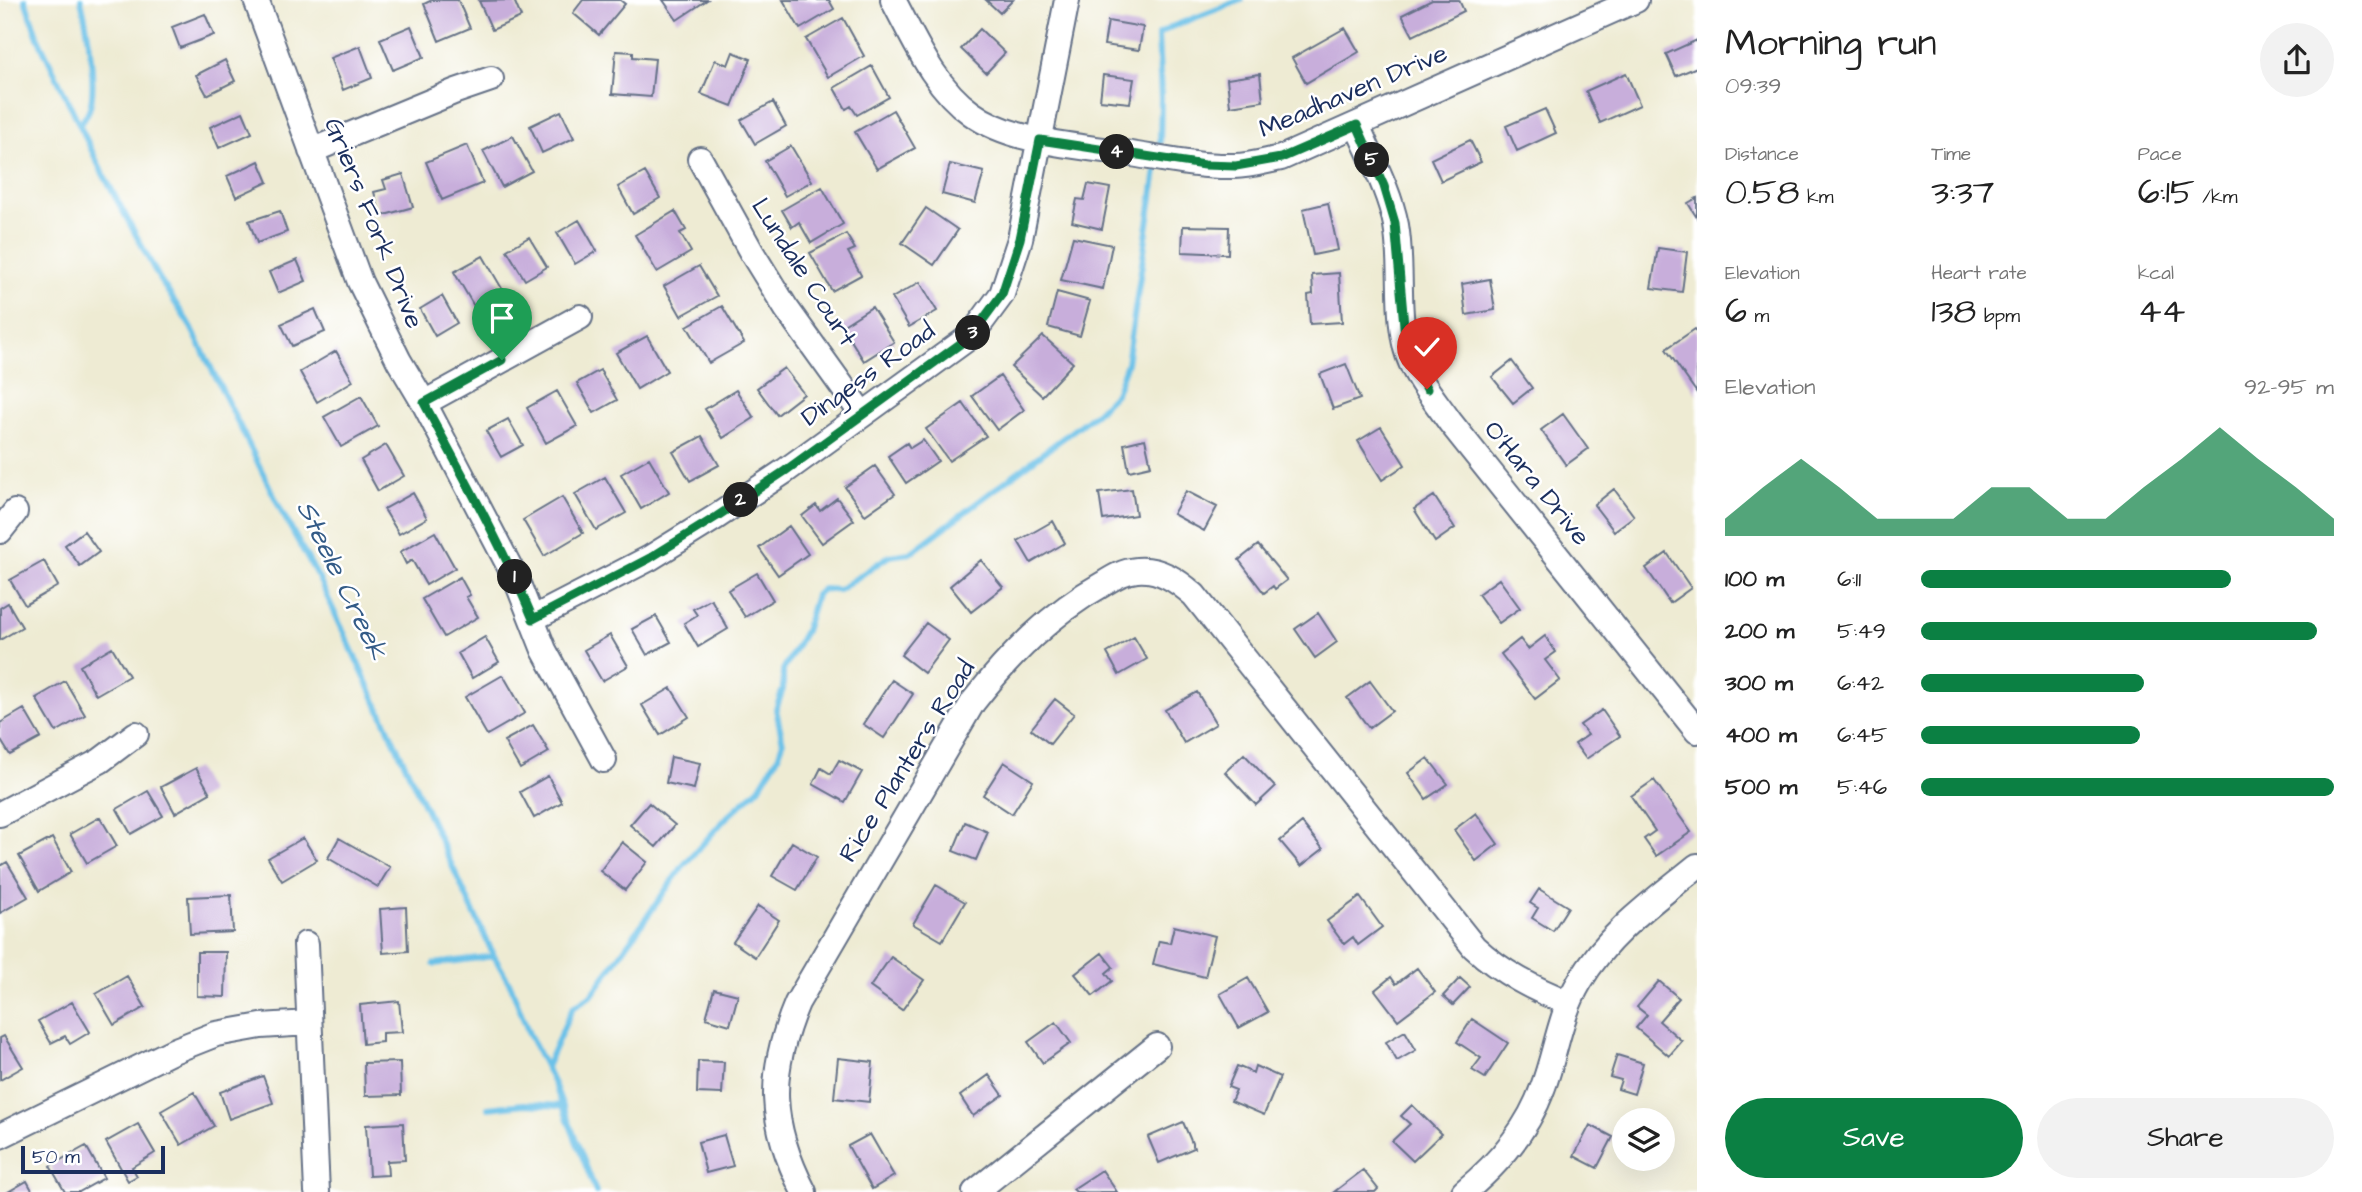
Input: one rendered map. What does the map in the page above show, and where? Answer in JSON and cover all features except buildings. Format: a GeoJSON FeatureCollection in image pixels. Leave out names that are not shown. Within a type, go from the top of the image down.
{"type":"FeatureCollection","features":[{"type":"Feature","properties":{"kind":"street","name":"Griers Fork Drive"},"geometry":{"type":"LineString","coordinates":[[257,0],[360,282],[398,361],[424,403],[492,531],[516,579],[544,650],[604,760]]}},
{"type":"Feature","properties":{"kind":"street","name":"Meadhaven Drive"},"geometry":{"type":"LineString","coordinates":[[893,0],[922,54],[953,98],[988,124],[1006,132],[1040,140],[1204,165],[1236,166],[1281,158],[1636,0]]}},
{"type":"Feature","properties":{"kind":"street","name":"Dingess Road"},"geometry":{"type":"LineString","coordinates":[[533,619],[650,558],[705,524],[785,471],[971,336],[1002,294],[1020,239],[1067,0]]}},
{"type":"Feature","properties":{"kind":"street"},"geometry":{"type":"LineString","coordinates":[[311,151],[491,79]]}},
{"type":"Feature","properties":{"kind":"street","name":"O'Hara Drive"},"geometry":{"type":"LineString","coordinates":[[1357,125],[1384,186],[1395,223],[1406,348],[1413,365],[1450,422],[1697,731]]}},
{"type":"Feature","properties":{"kind":"street","name":"Lundale Court"},"geometry":{"type":"LineString","coordinates":[[701,159],[752,254],[786,308],[862,414]]}},
{"type":"Feature","properties":{"kind":"street"},"geometry":{"type":"LineString","coordinates":[[424,403],[580,317]]}},
{"type":"Feature","properties":{"kind":"street","name":"Rice Planters Road"},"geometry":{"type":"LineString","coordinates":[[804,1192],[785,1152],[776,1105],[781,1047],[797,1003],[973,702],[1000,667],[1056,615],[1093,589],[1122,573],[1138,569],[1156,571],[1181,583],[1194,595],[1474,947],[1490,962],[1512,976],[1569,1003]]}},
{"type":"Feature","properties":{"kind":"street"},"geometry":{"type":"LineString","coordinates":[[0,814],[100,761],[136,734]]}},
{"type":"Feature","properties":{"kind":"street"},"geometry":{"type":"LineString","coordinates":[[1464,1192],[1510,1147],[1533,1111],[1544,1087],[1569,1003],[1599,952],[1615,934],[1697,866]]}},
{"type":"Feature","properties":{"kind":"street"},"geometry":{"type":"LineString","coordinates":[[306,944],[317,1192]]}},
{"type":"Feature","properties":{"kind":"street"},"geometry":{"type":"LineString","coordinates":[[0,1136],[173,1051],[216,1034],[261,1026],[309,1023]]}},
{"type":"Feature","properties":{"kind":"street"},"geometry":{"type":"LineString","coordinates":[[975,1192],[1157,1046]]}},
{"type":"Feature","properties":{"kind":"waterway","name":"Steele Creek"},"geometry":{"type":"LineString","coordinates":[[25,0],[38,38],[101,170],[159,278],[191,327],[283,514],[319,579],[494,956],[511,986],[529,1034],[555,1086],[596,1192]]}},
{"type":"Feature","properties":{"kind":"waterway"},"geometry":{"type":"LineString","coordinates":[[80,124],[89,110],[92,87],[89,40],[81,0]]}},
{"type":"Feature","properties":{"kind":"waterway"},"geometry":{"type":"LineString","coordinates":[[1160,142],[1158,35],[1171,27],[1241,0]]}},
{"type":"Feature","properties":{"kind":"waterway"},"geometry":{"type":"LineString","coordinates":[[546,1067],[573,1007],[592,995],[682,867],[726,818],[759,788],[778,757],[783,743],[776,709],[783,689],[783,670],[805,631],[816,595],[823,589],[839,590],[889,556],[910,553],[916,549],[1096,413],[1116,393],[1127,363],[1156,171]]}},
{"type":"Feature","properties":{"kind":"waterway"},"geometry":{"type":"LineString","coordinates":[[434,964],[494,956]]}},
{"type":"Feature","properties":{"kind":"waterway"},"geometry":{"type":"LineString","coordinates":[[488,1108],[524,1104],[561,1106]]}},
{"type":"Feature","properties":{"kind":"route"},"geometry":{"type":"LineString","coordinates":[[502,360],[424,403],[516,579],[533,619],[650,558],[716,517],[785,471],[971,336],[1002,294],[1020,239],[1040,140],[1204,165],[1236,166],[1281,158],[1357,125],[1384,186],[1395,223],[1406,348],[1427,389]]}}]}
